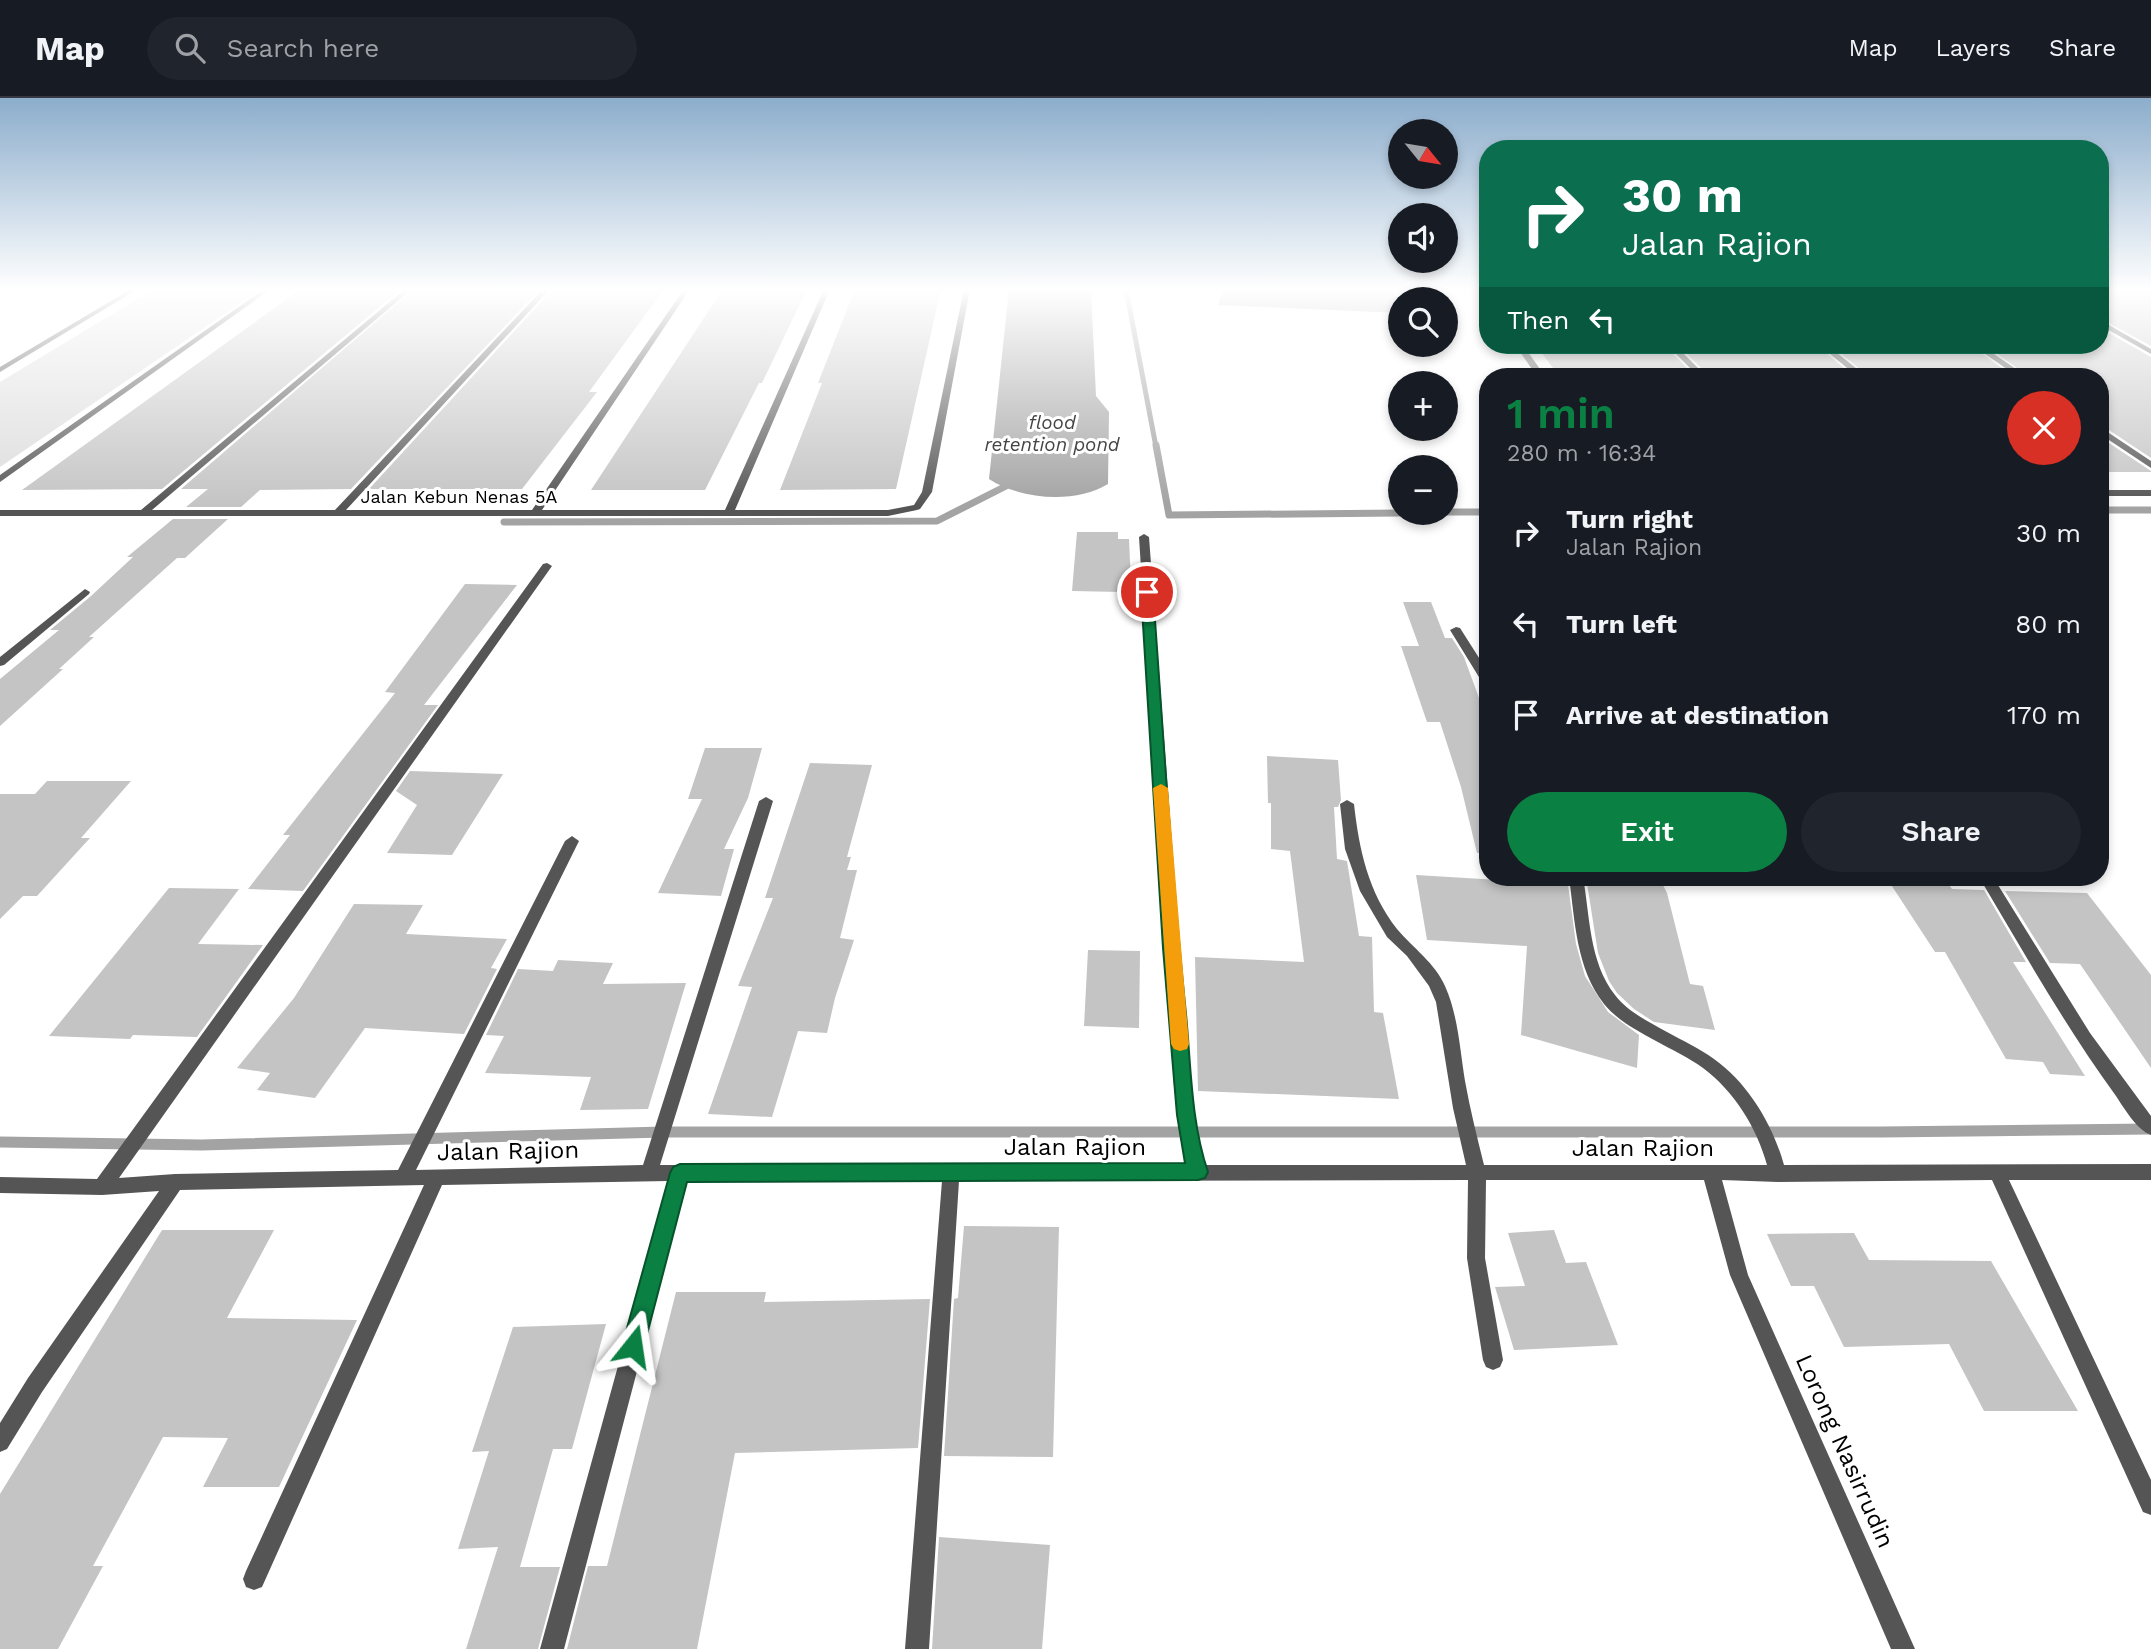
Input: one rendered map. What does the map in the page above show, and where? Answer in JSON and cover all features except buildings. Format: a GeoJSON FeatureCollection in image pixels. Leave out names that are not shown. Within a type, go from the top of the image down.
{"type":"FeatureCollection","features":[{"type":"Feature","properties":{"kind":"street"},"geometry":{"type":"LineString","coordinates":[[0,479],[166,361]]}},
{"type":"Feature","properties":{"kind":"street"},"geometry":{"type":"LineString","coordinates":[[142,514],[323,361]]}},
{"type":"Feature","properties":{"kind":"street"},"geometry":{"type":"LineString","coordinates":[[338,513],[479,361]]}},
{"type":"Feature","properties":{"kind":"street"},"geometry":{"type":"LineString","coordinates":[[536,512],[638,361]]}},
{"type":"Feature","properties":{"kind":"street"},"geometry":{"type":"LineString","coordinates":[[729,512],[795,361]]}},
{"type":"Feature","properties":{"kind":"street","name":"Jalan Kebun Nenas 5A"},"geometry":{"type":"LineString","coordinates":[[0,513],[888,513],[917,507],[927,492],[953,361]]}},
{"type":"Feature","properties":{"kind":"street"},"geometry":{"type":"LineString","coordinates":[[2109,436],[2151,465]]}},
{"type":"Feature","properties":{"kind":"street"},"geometry":{"type":"LineString","coordinates":[[2109,493],[2151,493]]}},
{"type":"Feature","properties":{"kind":"street"},"geometry":{"type":"LineString","coordinates":[[1144,537],[1171,948],[1187,1115],[1192,1154],[1198,1172]]}},
{"type":"Feature","properties":{"kind":"street"},"geometry":{"type":"LineString","coordinates":[[102,1187],[547,566]]}},
{"type":"Feature","properties":{"kind":"street"},"geometry":{"type":"LineString","coordinates":[[0,663],[85,592]]}},
{"type":"Feature","properties":{"kind":"street"},"geometry":{"type":"LineString","coordinates":[[1456,630],[1479,667]]}},
{"type":"Feature","properties":{"kind":"street"},"geometry":{"type":"LineString","coordinates":[[649,1173],[766,801]]}},
{"type":"Feature","properties":{"kind":"street"},"geometry":{"type":"LineString","coordinates":[[1346,804],[1352,849],[1367,891],[1392,933],[1412,952],[1436,983],[1444,1002],[1461,1108],[1475,1163],[1476,1258],[1493,1360]]}},
{"type":"Feature","properties":{"kind":"street"},"geometry":{"type":"LineString","coordinates":[[403,1178],[572,841]]}},
{"type":"Feature","properties":{"kind":"street"},"geometry":{"type":"LineString","coordinates":[[1577,886],[1588,961],[1609,1000],[1638,1024],[1710,1065],[1734,1086],[1753,1113],[1776,1166]]}},
{"type":"Feature","properties":{"kind":"street"},"geometry":{"type":"LineString","coordinates":[[1992,886],[2131,1104],[2151,1128]]}},
{"type":"Feature","properties":{"kind":"street","name":"Jalan Rajion"},"geometry":{"type":"LineString","coordinates":[[0,1185],[102,1187],[175,1182],[649,1173],[1198,1172],[1475,1163],[1711,1174],[1776,1166],[1997,1172],[2151,1172]]}},
{"type":"Feature","properties":{"kind":"street"},"geometry":{"type":"LineString","coordinates":[[917,1649],[951,1172]]}},
{"type":"Feature","properties":{"kind":"street"},"geometry":{"type":"LineString","coordinates":[[1997,1172],[2151,1504]]}},
{"type":"Feature","properties":{"kind":"street"},"geometry":{"type":"LineString","coordinates":[[552,1649],[680,1173]]}},
{"type":"Feature","properties":{"kind":"street","name":"Lorong Nasirrudin"},"geometry":{"type":"LineString","coordinates":[[1711,1174],[1739,1275],[1903,1649]]}},
{"type":"Feature","properties":{"kind":"street"},"geometry":{"type":"LineString","coordinates":[[254,1579],[436,1177]]}},
{"type":"Feature","properties":{"kind":"street"},"geometry":{"type":"LineString","coordinates":[[0,1442],[35,1385],[175,1182]]}},
{"type":"Feature","properties":{"kind":"shaded area"},"geometry":{"type":"Polygon","coordinates":[[[34,361],[155,361],[0,467],[0,382],[34,361]]]}},
{"type":"Feature","properties":{"kind":"water","name":"flood retention pond"},"geometry":{"type":"Polygon","coordinates":[[[1001,361],[1094,361],[1096,396],[1109,412],[1108,484],[1080,495],[1048,497],[1017,491],[989,479],[1001,361]]]}},
{"type":"Feature","properties":{"kind":"waterway"},"geometry":{"type":"LineString","coordinates":[[1140,361],[1156,447]]}},
{"type":"Feature","properties":{"kind":"waterway"},"geometry":{"type":"LineString","coordinates":[[1156,445],[1169,515],[1388,513]]}},
{"type":"Feature","properties":{"kind":"waterway"},"geometry":{"type":"LineString","coordinates":[[504,522],[937,521],[1012,483]]}},
{"type":"Feature","properties":{"kind":"waterway"},"geometry":{"type":"LineString","coordinates":[[2109,510],[2151,510]]}},
{"type":"Feature","properties":{"kind":"waterway"},"geometry":{"type":"LineString","coordinates":[[1458,512],[1479,512]]}},
{"type":"Feature","properties":{"kind":"waterway"},"geometry":{"type":"LineString","coordinates":[[0,1142],[202,1145],[663,1132],[1882,1132],[2151,1129]]}},
{"type":"Feature","properties":{"kind":"slow traffic"},"geometry":{"type":"LineString","coordinates":[[1161,788],[1180,1044]]}},
{"type":"Feature","properties":{"kind":"route"},"geometry":{"type":"LineString","coordinates":[[633,1346],[680,1173],[1198,1172],[1192,1154],[1187,1115],[1171,948],[1147,592]]}}]}
